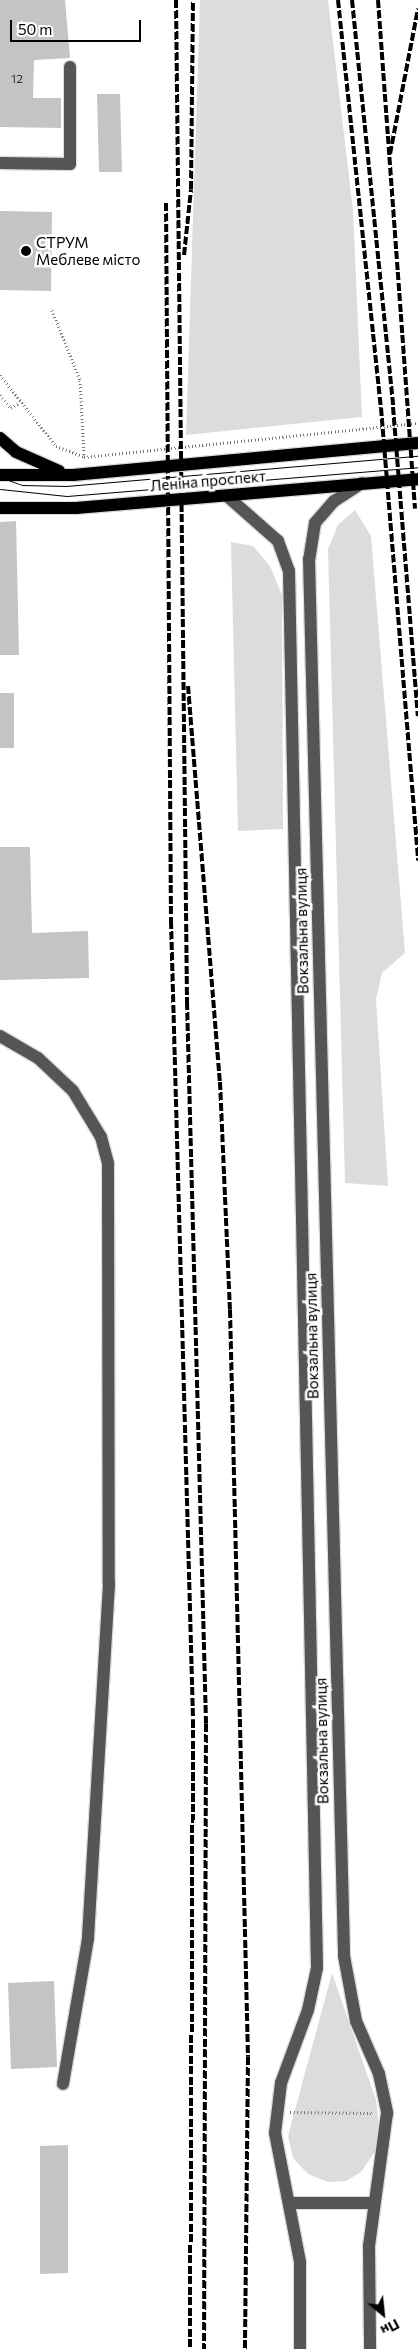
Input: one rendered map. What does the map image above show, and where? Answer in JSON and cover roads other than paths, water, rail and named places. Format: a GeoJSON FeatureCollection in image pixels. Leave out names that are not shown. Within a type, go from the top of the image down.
{"type":"FeatureCollection","features":[{"type":"Feature","properties":{"kind":"main road","name":"Леніна проспект"},"geometry":{"type":"LineString","coordinates":[[0,438],[42,466],[73,476]]}},
{"type":"Feature","properties":{"kind":"main road","name":"Леніна проспект"},"geometry":{"type":"LineString","coordinates":[[0,475],[73,476],[418,443]]}},
{"type":"Feature","properties":{"kind":"main road","name":"Леніна проспект"},"geometry":{"type":"LineString","coordinates":[[0,508],[227,496],[418,479]]}},
{"type":"Feature","properties":{"kind":"street"},"geometry":{"type":"LineString","coordinates":[[0,163],[70,164],[70,67]]}},
{"type":"Feature","properties":{"kind":"street","name":"Вокзальна вулиця"},"geometry":{"type":"LineString","coordinates":[[362,484],[334,501],[315,523],[309,559],[344,1956],[356,2021],[379,2074],[387,2113],[373,2203],[370,2349]]}},
{"type":"Feature","properties":{"kind":"street","name":"Вокзальна вулиця"},"geometry":{"type":"LineString","coordinates":[[227,496],[278,541],[290,571],[317,1968],[308,2010],[281,2083],[275,2133],[300,2262],[300,2349]]}},
{"type":"Feature","properties":{"kind":"street"},"geometry":{"type":"LineString","coordinates":[[0,1036],[38,1058],[73,1091],[102,1137],[108,1164],[109,1584],[88,1939],[63,2084]]}},
{"type":"Feature","properties":{"kind":"street"},"geometry":{"type":"LineString","coordinates":[[288,2203],[373,2203]]}},
{"type":"Feature","properties":{"kind":"tram line"},"geometry":{"type":"LineString","coordinates":[[0,477],[22,485],[66,486],[418,456]]}},
{"type":"Feature","properties":{"kind":"tram line"},"geometry":{"type":"LineString","coordinates":[[0,489],[67,496],[418,467]]}},
{"type":"Feature","properties":{"kind":"railway"},"geometry":{"type":"LineString","coordinates":[[176,0],[187,1002],[206,1724],[204,2349]]}},
{"type":"Feature","properties":{"kind":"railway"},"geometry":{"type":"LineString","coordinates":[[184,255],[191,189],[193,0]]}},
{"type":"Feature","properties":{"kind":"railway"},"geometry":{"type":"LineString","coordinates":[[338,0],[381,408],[418,860]]}},
{"type":"Feature","properties":{"kind":"railway"},"geometry":{"type":"LineString","coordinates":[[352,0],[393,407],[418,716]]}},
{"type":"Feature","properties":{"kind":"railway"},"geometry":{"type":"LineString","coordinates":[[378,0],[415,509]]}},
{"type":"Feature","properties":{"kind":"railway"},"geometry":{"type":"LineString","coordinates":[[390,154],[418,9]]}},
{"type":"Feature","properties":{"kind":"railway"},"geometry":{"type":"LineString","coordinates":[[166,203],[171,921],[193,1720],[190,2349]]}},
{"type":"Feature","properties":{"kind":"railway"},"geometry":{"type":"LineString","coordinates":[[188,686],[220,1082],[230,1310],[248,2057],[245,2349]]}},
{"type":"Feature","properties":{"kind":"place","name":"СТРУМ Меблеве місто"},"geometry":{"type":"Point","coordinates":[26,251]}}]}
